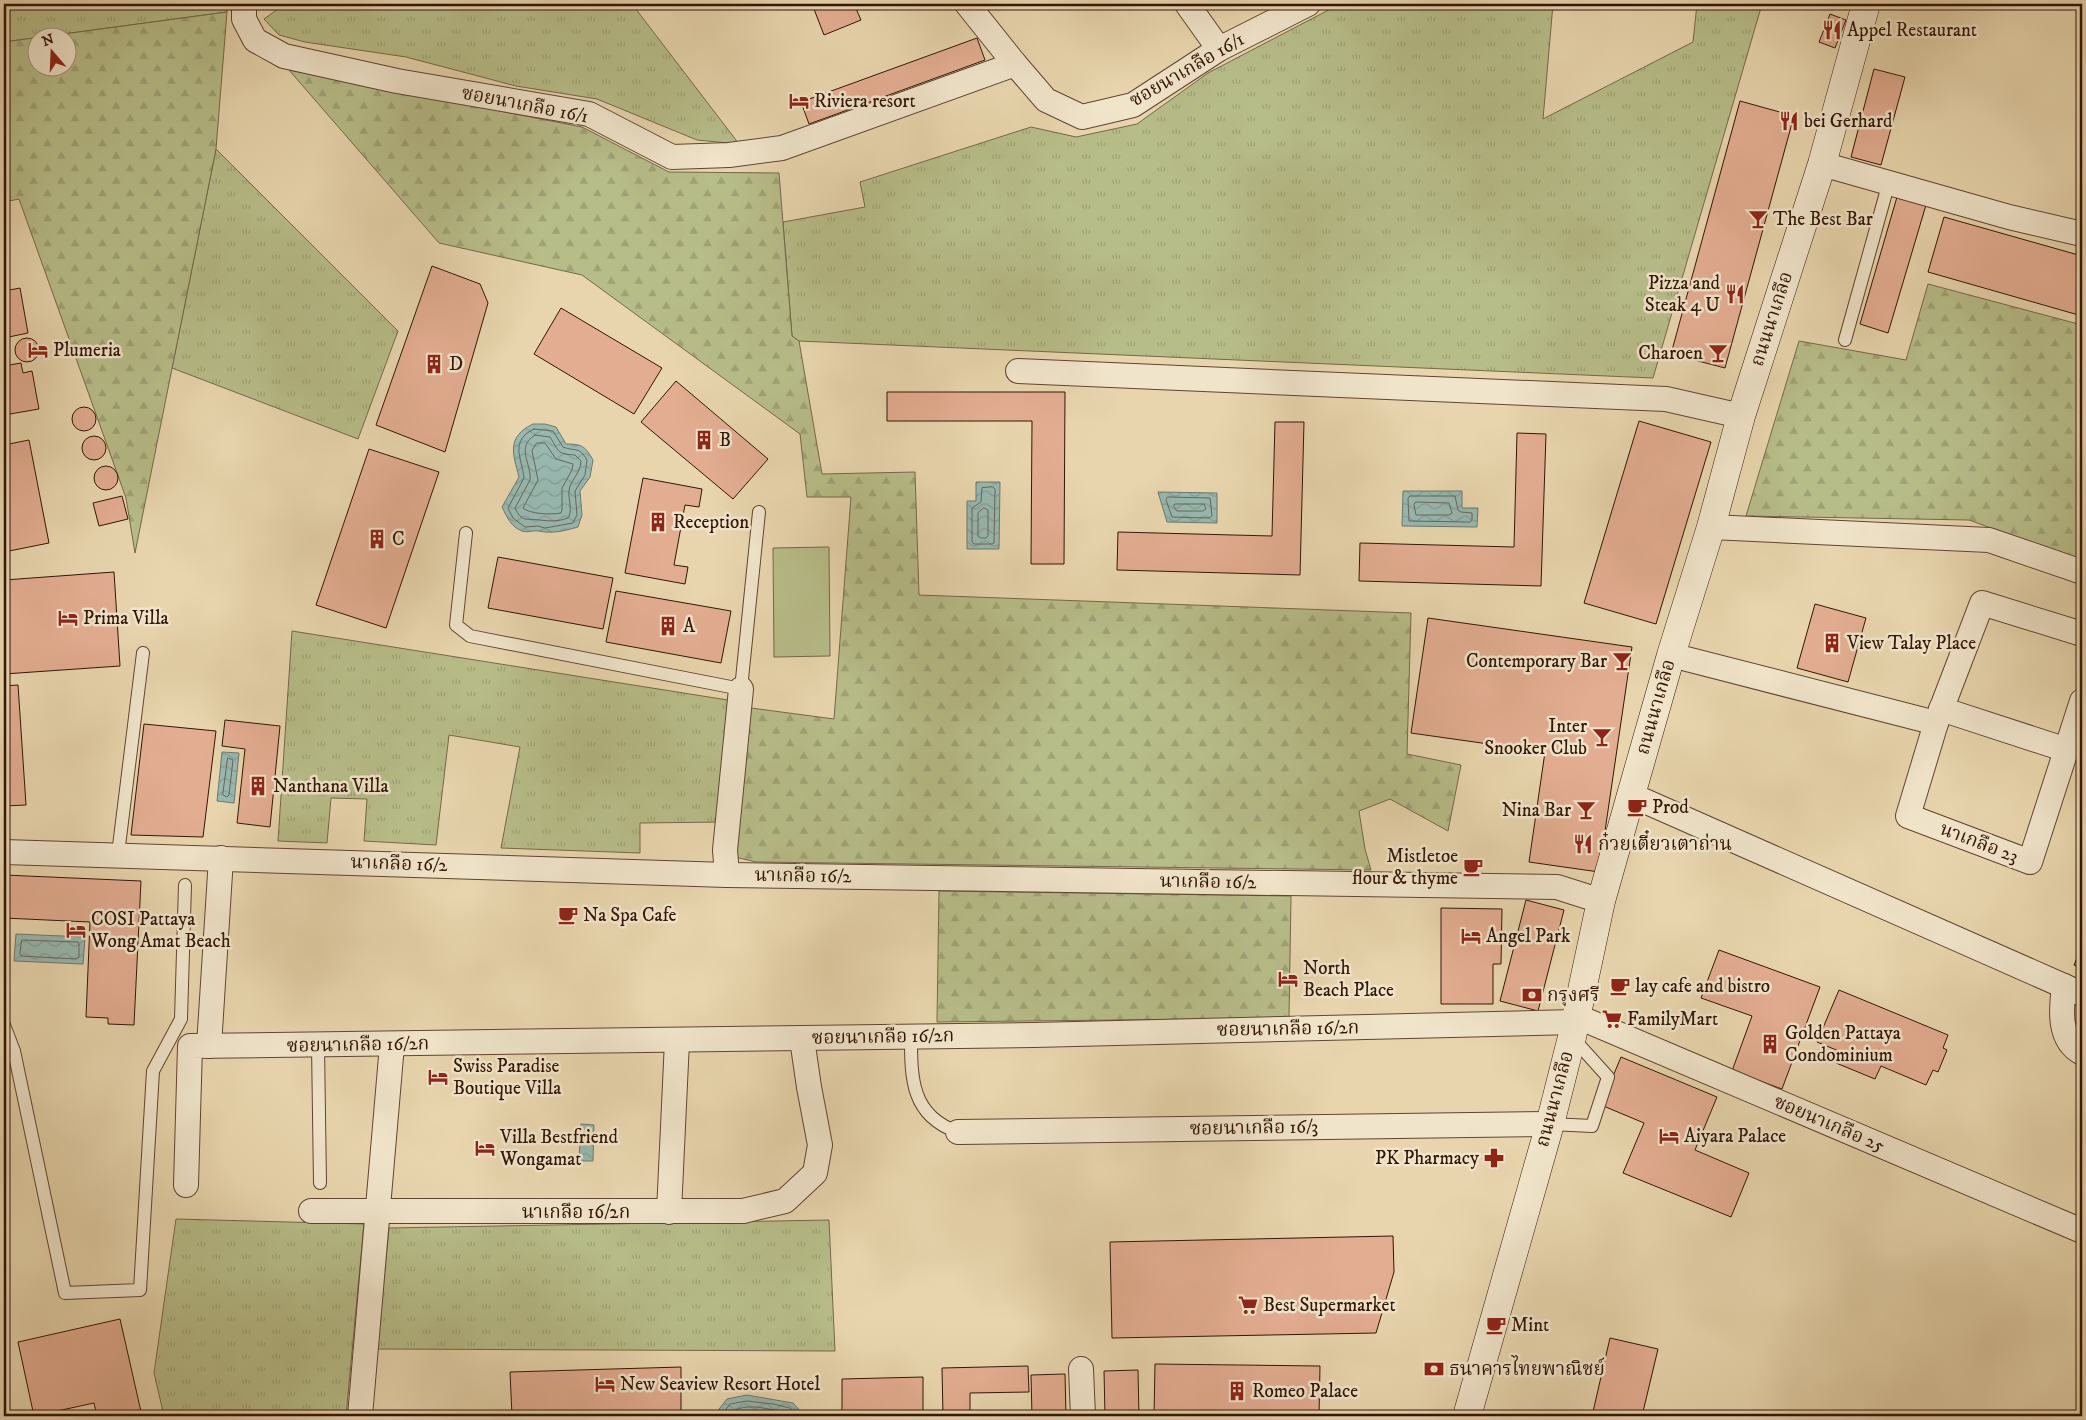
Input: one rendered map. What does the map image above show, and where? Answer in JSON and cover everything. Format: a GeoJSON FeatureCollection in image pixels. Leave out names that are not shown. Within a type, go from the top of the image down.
{"type":"FeatureCollection","features":[{"type":"Feature","properties":{"kind":"street","name":"ซอยนาเกลือ 16/1"},"geometry":{"type":"LineString","coordinates":[[244,4],[244,19],[255,40],[284,56],[397,81],[508,102],[589,114],[672,156],[728,156],[782,148],[1015,64],[1046,100],[1082,117],[1134,105],[1219,49],[1308,4]]}},
{"type":"Feature","properties":{"kind":"street"},"geometry":{"type":"LineString","coordinates":[[967,4],[1015,64]]}},
{"type":"Feature","properties":{"kind":"street"},"geometry":{"type":"LineString","coordinates":[[1187,4],[1219,49]]}},
{"type":"Feature","properties":{"kind":"street","name":"ถนนนาเกลือ"},"geometry":{"type":"LineString","coordinates":[[1467,1416],[1550,1124],[1601,901],[1671,655],[1711,526],[1740,416],[1822,164],[1866,4]]}},
{"type":"Feature","properties":{"kind":"street"},"geometry":{"type":"LineString","coordinates":[[1822,164],[2009,217],[2082,234]]}},
{"type":"Feature","properties":{"kind":"street"},"geometry":{"type":"LineString","coordinates":[[1018,371],[1666,399],[1740,416]]}},
{"type":"Feature","properties":{"kind":"street"},"geometry":{"type":"LineString","coordinates":[[1711,526],[1989,540],[2082,572]]}},
{"type":"Feature","properties":{"kind":"street","name":"นาเกลือ 23"},"geometry":{"type":"LineString","coordinates":[[2082,634],[1982,603],[1939,716],[1908,816],[2030,862],[2068,750],[2082,701]]}},
{"type":"Feature","properties":{"kind":"street"},"geometry":{"type":"LineString","coordinates":[[1671,655],[1939,716],[2068,750]]}},
{"type":"Feature","properties":{"kind":"street"},"geometry":{"type":"LineString","coordinates":[[727,875],[725,850],[741,689]]}},
{"type":"Feature","properties":{"kind":"street"},"geometry":{"type":"LineString","coordinates":[[1631,795],[2073,990],[2060,1013],[2062,1027],[2070,1042],[2076,1050],[2082,1053]]}},
{"type":"Feature","properties":{"kind":"street","name":"นาเกลือ 16/2"},"geometry":{"type":"LineString","coordinates":[[4,852],[118,854],[727,875],[1557,887],[1601,901]]}},
{"type":"Feature","properties":{"kind":"street"},"geometry":{"type":"LineString","coordinates":[[186,1185],[221,858]]}},
{"type":"Feature","properties":{"kind":"street","name":"ซอยนาเกลือ 16/2ก"},"geometry":{"type":"LineString","coordinates":[[200,1046],[392,1045],[1574,1025]]}},
{"type":"Feature","properties":{"kind":"street","name":"ซอยนาเกลือ 25"},"geometry":{"type":"LineString","coordinates":[[1574,1025],[2082,1231]]}},
{"type":"Feature","properties":{"kind":"street","name":"นาเกลือ 16/2ก"},"geometry":{"type":"LineString","coordinates":[[311,1211],[743,1211],[785,1201],[815,1173],[820,1146],[808,1087],[802,1038]]}},
{"type":"Feature","properties":{"kind":"street"},"geometry":{"type":"LineString","coordinates":[[669,1212],[677,1040]]}},
{"type":"Feature","properties":{"kind":"street"},"geometry":{"type":"LineString","coordinates":[[360,1416],[392,1045]]}},
{"type":"Feature","properties":{"kind":"street","name":"ซอยนาเกลือ 16/3"},"geometry":{"type":"LineString","coordinates":[[958,1132],[1550,1124]]}},
{"type":"Feature","properties":{"kind":"street"},"geometry":{"type":"LineString","coordinates":[[1081,1369],[1083,1416]]}},
{"type":"Feature","properties":{"kind":"lane"},"geometry":{"type":"LineString","coordinates":[[1845,340],[1889,182]]}},
{"type":"Feature","properties":{"kind":"lane"},"geometry":{"type":"LineString","coordinates":[[466,533],[456,625],[470,636],[741,689],[759,512]]}},
{"type":"Feature","properties":{"kind":"lane"},"geometry":{"type":"LineString","coordinates":[[118,854],[143,653]]}},
{"type":"Feature","properties":{"kind":"lane"},"geometry":{"type":"LineString","coordinates":[[4,1025],[14,1051],[65,1293],[140,1290],[153,1071],[181,1020],[185,885]]}},
{"type":"Feature","properties":{"kind":"lane"},"geometry":{"type":"LineString","coordinates":[[1550,1124],[1592,1126],[1608,1077],[1574,1025]]}},
{"type":"Feature","properties":{"kind":"lane"},"geometry":{"type":"LineString","coordinates":[[911,1037],[912,1081],[919,1098],[928,1112],[940,1124],[958,1132]]}},
{"type":"Feature","properties":{"kind":"lane"},"geometry":{"type":"LineString","coordinates":[[318,1045],[320,1183]]}},
{"type":"Feature","properties":{"kind":"green space"},"geometry":{"type":"Polygon","coordinates":[[[4,4],[226,4],[227,12],[78,32],[78,28],[28,28],[28,39],[4,42],[4,4]]]}},
{"type":"Feature","properties":{"kind":"green space"},"geometry":{"type":"Polygon","coordinates":[[[285,4],[632,4],[739,144],[697,140],[597,99],[516,86],[406,57],[305,42],[279,35],[264,19],[285,4]]]}},
{"type":"Feature","properties":{"kind":"green space"},"geometry":{"type":"Polygon","coordinates":[[[1340,4],[1553,4],[1543,119],[1693,42],[1697,4],[1762,4],[1653,378],[799,341],[792,336],[783,222],[865,207],[860,182],[1031,127],[1076,137],[1137,124],[1208,73],[1340,4]]]}},
{"type":"Feature","properties":{"kind":"green space"},"geometry":{"type":"Polygon","coordinates":[[[227,12],[216,149],[135,553],[126,498],[19,199],[4,202],[4,42],[28,39],[28,78],[78,78],[78,32],[227,12]]]}},
{"type":"Feature","properties":{"kind":"green space"},"geometry":{"type":"Polygon","coordinates":[[[289,70],[582,127],[669,172],[779,173],[792,336],[799,341],[822,474],[915,472],[919,595],[1411,613],[1407,754],[1461,765],[1448,831],[1390,799],[1359,811],[1365,849],[1371,870],[756,862],[735,857],[751,708],[834,719],[851,497],[807,497],[800,434],[582,275],[439,243],[289,70]]]}},
{"type":"Feature","properties":{"kind":"green space"},"geometry":{"type":"Polygon","coordinates":[[[216,149],[398,331],[358,439],[172,368],[216,149]]]}},
{"type":"Feature","properties":{"kind":"green space"},"geometry":{"type":"Polygon","coordinates":[[[1928,284],[2082,325],[2082,561],[1969,520],[1746,516],[1799,341],[1906,360],[1928,284]]]}},
{"type":"Feature","properties":{"kind":"green space"},"geometry":{"type":"Polygon","coordinates":[[[829,547],[830,656],[774,657],[773,548],[829,547]]]}},
{"type":"Feature","properties":{"kind":"green space"},"geometry":{"type":"Polygon","coordinates":[[[292,631],[734,701],[722,822],[640,823],[640,853],[501,848],[520,747],[449,735],[436,845],[364,841],[367,799],[331,798],[327,843],[278,841],[292,631]]]}},
{"type":"Feature","properties":{"kind":"green space"},"geometry":{"type":"Polygon","coordinates":[[[939,891],[1291,896],[1289,1018],[937,1022],[939,891]]]}},
{"type":"Feature","properties":{"kind":"green space"},"geometry":{"type":"Polygon","coordinates":[[[176,1219],[364,1224],[346,1416],[164,1416],[154,1373],[176,1219]]]}},
{"type":"Feature","properties":{"kind":"green space"},"geometry":{"type":"Polygon","coordinates":[[[829,1220],[835,1351],[377,1349],[389,1228],[829,1220]]]}},
{"type":"Feature","properties":{"kind":"water"},"geometry":{"type":"Polygon","coordinates":[[[533,424],[545,424],[556,427],[566,444],[583,447],[593,460],[590,477],[580,491],[582,515],[578,527],[553,532],[524,532],[512,524],[502,507],[519,477],[514,454],[515,440],[524,429],[533,424]]]}},
{"type":"Feature","properties":{"kind":"water"},"geometry":{"type":"Polygon","coordinates":[[[976,482],[1000,482],[999,549],[967,549],[967,501],[976,501],[976,482]]]}},
{"type":"Feature","properties":{"kind":"water"},"geometry":{"type":"Polygon","coordinates":[[[1403,491],[1462,491],[1462,508],[1478,508],[1477,527],[1402,526],[1403,491]]]}},
{"type":"Feature","properties":{"kind":"water"},"geometry":{"type":"Polygon","coordinates":[[[1158,492],[1217,493],[1217,523],[1167,522],[1158,492]]]}},
{"type":"Feature","properties":{"kind":"water"},"geometry":{"type":"Polygon","coordinates":[[[222,752],[239,753],[234,803],[217,801],[222,752]]]}},
{"type":"Feature","properties":{"kind":"water"},"geometry":{"type":"Polygon","coordinates":[[[16,934],[85,937],[83,964],[14,961],[16,934]]]}},
{"type":"Feature","properties":{"kind":"water"},"geometry":{"type":"Polygon","coordinates":[[[581,1124],[594,1125],[593,1161],[579,1161],[581,1124]]]}},
{"type":"Feature","properties":{"kind":"water"},"geometry":{"type":"Polygon","coordinates":[[[747,1395],[793,1403],[803,1414],[802,1416],[716,1416],[716,1413],[727,1399],[747,1395]]]}},
{"type":"Feature","properties":{"kind":"building"},"geometry":{"type":"Polygon","coordinates":[[[812,4],[854,4],[861,20],[824,35],[812,4]]]}},
{"type":"Feature","properties":{"kind":"building"},"geometry":{"type":"Polygon","coordinates":[[[1830,14],[1846,20],[1835,48],[1819,42],[1830,14]]]}},
{"type":"Feature","properties":{"kind":"building"},"geometry":{"type":"Polygon","coordinates":[[[977,38],[985,60],[809,124],[801,102],[977,38]]]}},
{"type":"Feature","properties":{"kind":"building"},"geometry":{"type":"Polygon","coordinates":[[[1874,69],[1905,77],[1881,165],[1851,157],[1874,69]]]}},
{"type":"Feature","properties":{"kind":"building"},"geometry":{"type":"Polygon","coordinates":[[[1740,101],[1794,116],[1725,368],[1671,354],[1740,101]]]}},
{"type":"Feature","properties":{"kind":"building"},"geometry":{"type":"Polygon","coordinates":[[[1897,197],[1926,205],[1888,333],[1860,324],[1897,197]]]}},
{"type":"Feature","properties":{"kind":"building"},"geometry":{"type":"Polygon","coordinates":[[[1944,217],[2082,256],[2082,316],[1928,272],[1944,217]]]}},
{"type":"Feature","properties":{"kind":"building","name":"D"},"geometry":{"type":"Polygon","coordinates":[[[432,266],[480,284],[488,303],[445,452],[376,425],[432,266]]]}},
{"type":"Feature","properties":{"kind":"building"},"geometry":{"type":"Polygon","coordinates":[[[20,288],[28,333],[4,338],[4,291],[20,288]]]}},
{"type":"Feature","properties":{"kind":"building"},"geometry":{"type":"Polygon","coordinates":[[[561,308],[662,368],[634,414],[534,354],[561,308]]]}},
{"type":"Feature","properties":{"kind":"building"},"geometry":{"type":"Polygon","coordinates":[[[27,338],[32,339],[38,345],[38,355],[32,361],[27,362],[22,361],[16,355],[15,350],[16,345],[22,339],[27,338]]]}},
{"type":"Feature","properties":{"kind":"building"},"geometry":{"type":"Polygon","coordinates":[[[21,363],[23,373],[32,371],[39,409],[4,415],[4,366],[21,363]]]}},
{"type":"Feature","properties":{"kind":"building","name":"B"},"geometry":{"type":"Polygon","coordinates":[[[676,381],[768,459],[733,499],[641,422],[676,381]]]}},
{"type":"Feature","properties":{"kind":"building"},"geometry":{"type":"Polygon","coordinates":[[[887,392],[1065,392],[1064,564],[1031,564],[1032,421],[887,421],[887,392]]]}},
{"type":"Feature","properties":{"kind":"building"},"geometry":{"type":"Polygon","coordinates":[[[84,407],[93,410],[96,419],[93,428],[84,431],[75,428],[72,419],[75,410],[84,407]]]}},
{"type":"Feature","properties":{"kind":"building"},"geometry":{"type":"Polygon","coordinates":[[[1639,421],[1711,442],[1656,624],[1584,603],[1639,421]]]}},
{"type":"Feature","properties":{"kind":"building"},"geometry":{"type":"Polygon","coordinates":[[[1275,422],[1304,422],[1300,575],[1117,570],[1118,532],[1272,536],[1275,422]]]}},
{"type":"Feature","properties":{"kind":"building"},"geometry":{"type":"Polygon","coordinates":[[[1517,433],[1546,434],[1541,586],[1359,581],[1360,543],[1514,547],[1517,433]]]}},
{"type":"Feature","properties":{"kind":"building"},"geometry":{"type":"Polygon","coordinates":[[[94,436],[103,439],[106,448],[103,457],[94,460],[85,457],[82,448],[85,439],[94,436]]]}},
{"type":"Feature","properties":{"kind":"building"},"geometry":{"type":"Polygon","coordinates":[[[29,440],[49,543],[4,552],[4,445],[29,440]]]}},
{"type":"Feature","properties":{"kind":"building","name":"C"},"geometry":{"type":"Polygon","coordinates":[[[369,449],[439,472],[386,628],[316,605],[369,449]]]}},
{"type":"Feature","properties":{"kind":"building"},"geometry":{"type":"Polygon","coordinates":[[[106,466],[115,469],[118,478],[115,487],[106,490],[97,487],[94,478],[97,469],[106,466]]]}},
{"type":"Feature","properties":{"kind":"building","name":"Reception"},"geometry":{"type":"Polygon","coordinates":[[[643,478],[702,489],[699,507],[685,505],[674,565],[688,567],[685,584],[625,573],[643,478]]]}},
{"type":"Feature","properties":{"kind":"building"},"geometry":{"type":"Polygon","coordinates":[[[122,496],[128,519],[99,526],[93,503],[122,496]]]}},
{"type":"Feature","properties":{"kind":"building"},"geometry":{"type":"Polygon","coordinates":[[[498,557],[613,578],[603,629],[488,608],[498,557]]]}},
{"type":"Feature","properties":{"kind":"building","name":"Prima Villa"},"geometry":{"type":"Polygon","coordinates":[[[114,572],[120,666],[4,674],[4,580],[114,572]]]}},
{"type":"Feature","properties":{"kind":"building","name":"A"},"geometry":{"type":"Polygon","coordinates":[[[616,591],[731,611],[721,663],[606,642],[616,591]]]}},
{"type":"Feature","properties":{"kind":"building","name":"View Talay Place"},"geometry":{"type":"Polygon","coordinates":[[[1815,604],[1866,618],[1848,682],[1797,668],[1815,604]]]}},
{"type":"Feature","properties":{"kind":"building"},"geometry":{"type":"Polygon","coordinates":[[[1428,618],[1632,647],[1599,872],[1529,862],[1545,752],[1411,733],[1428,618]]]}},
{"type":"Feature","properties":{"kind":"building"},"geometry":{"type":"Polygon","coordinates":[[[18,685],[26,805],[4,806],[4,686],[18,685]]]}},
{"type":"Feature","properties":{"kind":"building","name":"Nanthana Villa"},"geometry":{"type":"Polygon","coordinates":[[[225,720],[280,726],[270,827],[237,823],[245,749],[222,746],[225,720]]]}},
{"type":"Feature","properties":{"kind":"building"},"geometry":{"type":"Polygon","coordinates":[[[144,724],[216,731],[203,837],[131,835],[144,724]]]}},
{"type":"Feature","properties":{"kind":"building"},"geometry":{"type":"Polygon","coordinates":[[[4,875],[141,881],[134,1025],[108,1024],[108,1018],[86,1017],[90,922],[4,918],[4,875]]]}},
{"type":"Feature","properties":{"kind":"building"},"geometry":{"type":"Polygon","coordinates":[[[1526,900],[1564,910],[1538,1011],[1500,1001],[1526,900]]]}},
{"type":"Feature","properties":{"kind":"building","name":"Angel Park"},"geometry":{"type":"Polygon","coordinates":[[[1441,908],[1502,909],[1501,964],[1493,964],[1493,1004],[1441,1004],[1441,908]]]}},
{"type":"Feature","properties":{"kind":"building"},"geometry":{"type":"Polygon","coordinates":[[[2082,946],[2082,969],[2074,965],[2082,946]]]}},
{"type":"Feature","properties":{"kind":"building","name":"Golden Pattaya Condominium"},"geometry":{"type":"Polygon","coordinates":[[[1719,950],[1820,987],[1782,1089],[1732,1071],[1752,1016],[1701,998],[1719,950]]]}},
{"type":"Feature","properties":{"kind":"building"},"geometry":{"type":"Polygon","coordinates":[[[1839,990],[1948,1035],[1943,1048],[1947,1050],[1938,1072],[1933,1070],[1926,1085],[1881,1066],[1875,1079],[1836,1063],[1841,1052],[1817,1042],[1839,990]]]}},
{"type":"Feature","properties":{"kind":"building","name":"Aiyara Palace"},"geometry":{"type":"Polygon","coordinates":[[[1621,1057],[1717,1097],[1695,1150],[1749,1173],[1731,1217],[1623,1173],[1644,1123],[1601,1105],[1621,1057]]]}},
{"type":"Feature","properties":{"kind":"building","name":"Best Supermarket"},"geometry":{"type":"Polygon","coordinates":[[[1393,1236],[1394,1272],[1376,1333],[1112,1338],[1110,1242],[1393,1236]]]}},
{"type":"Feature","properties":{"kind":"building"},"geometry":{"type":"Polygon","coordinates":[[[120,1319],[142,1416],[97,1416],[94,1403],[34,1416],[18,1342],[120,1319]]]}},
{"type":"Feature","properties":{"kind":"building"},"geometry":{"type":"Polygon","coordinates":[[[1610,1338],[1658,1349],[1642,1416],[1592,1416],[1610,1338]]]}},
{"type":"Feature","properties":{"kind":"building","name":"Romeo Palace"},"geometry":{"type":"Polygon","coordinates":[[[1155,1364],[1320,1366],[1319,1416],[1154,1416],[1155,1364]]]}},
{"type":"Feature","properties":{"kind":"building"},"geometry":{"type":"Polygon","coordinates":[[[1028,1366],[1029,1392],[970,1393],[970,1416],[943,1416],[942,1368],[1028,1366]]]}},
{"type":"Feature","properties":{"kind":"building"},"geometry":{"type":"Polygon","coordinates":[[[681,1367],[681,1416],[512,1416],[510,1372],[681,1367]]]}},
{"type":"Feature","properties":{"kind":"building"},"geometry":{"type":"Polygon","coordinates":[[[1138,1370],[1139,1416],[1105,1416],[1104,1371],[1138,1370]]]}},
{"type":"Feature","properties":{"kind":"building"},"geometry":{"type":"Polygon","coordinates":[[[1065,1374],[1066,1416],[1032,1416],[1031,1375],[1065,1374]]]}},
{"type":"Feature","properties":{"kind":"building"},"geometry":{"type":"Polygon","coordinates":[[[923,1377],[923,1416],[842,1416],[842,1379],[923,1377]]]}},
{"type":"Feature","properties":{"kind":"place","name":"Appel Restaurant"},"geometry":{"type":"Point","coordinates":[1832,30]}},
{"type":"Feature","properties":{"kind":"place","name":"Riviera resort"},"geometry":{"type":"Point","coordinates":[799,101]}},
{"type":"Feature","properties":{"kind":"place","name":"bei Gerhard"},"geometry":{"type":"Point","coordinates":[1789,121]}},
{"type":"Feature","properties":{"kind":"place","name":"The Best Bar"},"geometry":{"type":"Point","coordinates":[1758,219]}},
{"type":"Feature","properties":{"kind":"place","name":"Pizza and Steak 4 U"},"geometry":{"type":"Point","coordinates":[1735,294]}},
{"type":"Feature","properties":{"kind":"place","name":"Plumeria"},"geometry":{"type":"Point","coordinates":[38,350]}},
{"type":"Feature","properties":{"kind":"place","name":"Charoen"},"geometry":{"type":"Point","coordinates":[1718,353]}},
{"type":"Feature","properties":{"kind":"place","name":"D"},"geometry":{"type":"Point","coordinates":[434,364]}},
{"type":"Feature","properties":{"kind":"place","name":"B"},"geometry":{"type":"Point","coordinates":[704,440]}},
{"type":"Feature","properties":{"kind":"place","name":"Reception"},"geometry":{"type":"Point","coordinates":[658,522]}},
{"type":"Feature","properties":{"kind":"place","name":"C"},"geometry":{"type":"Point","coordinates":[377,539]}},
{"type":"Feature","properties":{"kind":"place","name":"Prima Villa"},"geometry":{"type":"Point","coordinates":[68,618]}},
{"type":"Feature","properties":{"kind":"place","name":"A"},"geometry":{"type":"Point","coordinates":[668,626]}},
{"type":"Feature","properties":{"kind":"place","name":"View Talay Place"},"geometry":{"type":"Point","coordinates":[1832,643]}},
{"type":"Feature","properties":{"kind":"place","name":"Contemporary Bar"},"geometry":{"type":"Point","coordinates":[1622,661]}},
{"type":"Feature","properties":{"kind":"place","name":"Inter Snooker Club"},"geometry":{"type":"Point","coordinates":[1602,737]}},
{"type":"Feature","properties":{"kind":"place","name":"Nanthana Villa"},"geometry":{"type":"Point","coordinates":[258,786]}},
{"type":"Feature","properties":{"kind":"place","name":"Prod"},"geometry":{"type":"Point","coordinates":[1637,807]}},
{"type":"Feature","properties":{"kind":"place","name":"Nina Bar"},"geometry":{"type":"Point","coordinates":[1586,810]}},
{"type":"Feature","properties":{"kind":"place","name":"ก๋วยเตี๋ยวเตาถ่าน"},"geometry":{"type":"Point","coordinates":[1583,844]}},
{"type":"Feature","properties":{"kind":"place","name":"Mistletoe flour & thyme"},"geometry":{"type":"Point","coordinates":[1473,867]}},
{"type":"Feature","properties":{"kind":"place","name":"Na Spa Cafe"},"geometry":{"type":"Point","coordinates":[568,915]}},
{"type":"Feature","properties":{"kind":"place","name":"COSI Pattaya Wong Amat Beach"},"geometry":{"type":"Point","coordinates":[76,930]}},
{"type":"Feature","properties":{"kind":"place","name":"Angel Park"},"geometry":{"type":"Point","coordinates":[1471,936]}},
{"type":"Feature","properties":{"kind":"place","name":"North Beach Place"},"geometry":{"type":"Point","coordinates":[1288,979]}},
{"type":"Feature","properties":{"kind":"place","name":"lay cafe and bistro"},"geometry":{"type":"Point","coordinates":[1620,986]}},
{"type":"Feature","properties":{"kind":"place","name":"กรุงศรี"},"geometry":{"type":"Point","coordinates":[1532,995]}},
{"type":"Feature","properties":{"kind":"place","name":"FamilyMart"},"geometry":{"type":"Point","coordinates":[1612,1019]}},
{"type":"Feature","properties":{"kind":"place","name":"Golden Pattaya Condominium"},"geometry":{"type":"Point","coordinates":[1770,1044]}},
{"type":"Feature","properties":{"kind":"place","name":"Swiss Paradise Boutique Villa"},"geometry":{"type":"Point","coordinates":[438,1077]}},
{"type":"Feature","properties":{"kind":"place","name":"Aiyara Palace"},"geometry":{"type":"Point","coordinates":[1669,1136]}},
{"type":"Feature","properties":{"kind":"place","name":"Villa Bestfriend Wongamat"},"geometry":{"type":"Point","coordinates":[485,1148]}},
{"type":"Feature","properties":{"kind":"place","name":"PK Pharmacy"},"geometry":{"type":"Point","coordinates":[1494,1158]}},
{"type":"Feature","properties":{"kind":"place","name":"Best Supermarket"},"geometry":{"type":"Point","coordinates":[1248,1305]}},
{"type":"Feature","properties":{"kind":"place","name":"Mint"},"geometry":{"type":"Point","coordinates":[1496,1325]}},
{"type":"Feature","properties":{"kind":"place","name":"ธนาคารไทยพาณิชย์"},"geometry":{"type":"Point","coordinates":[1434,1369]}},
{"type":"Feature","properties":{"kind":"place","name":"New Seaview Resort Hotel"},"geometry":{"type":"Point","coordinates":[605,1384]}},
{"type":"Feature","properties":{"kind":"place","name":"Romeo Palace"},"geometry":{"type":"Point","coordinates":[1237,1391]}}]}
